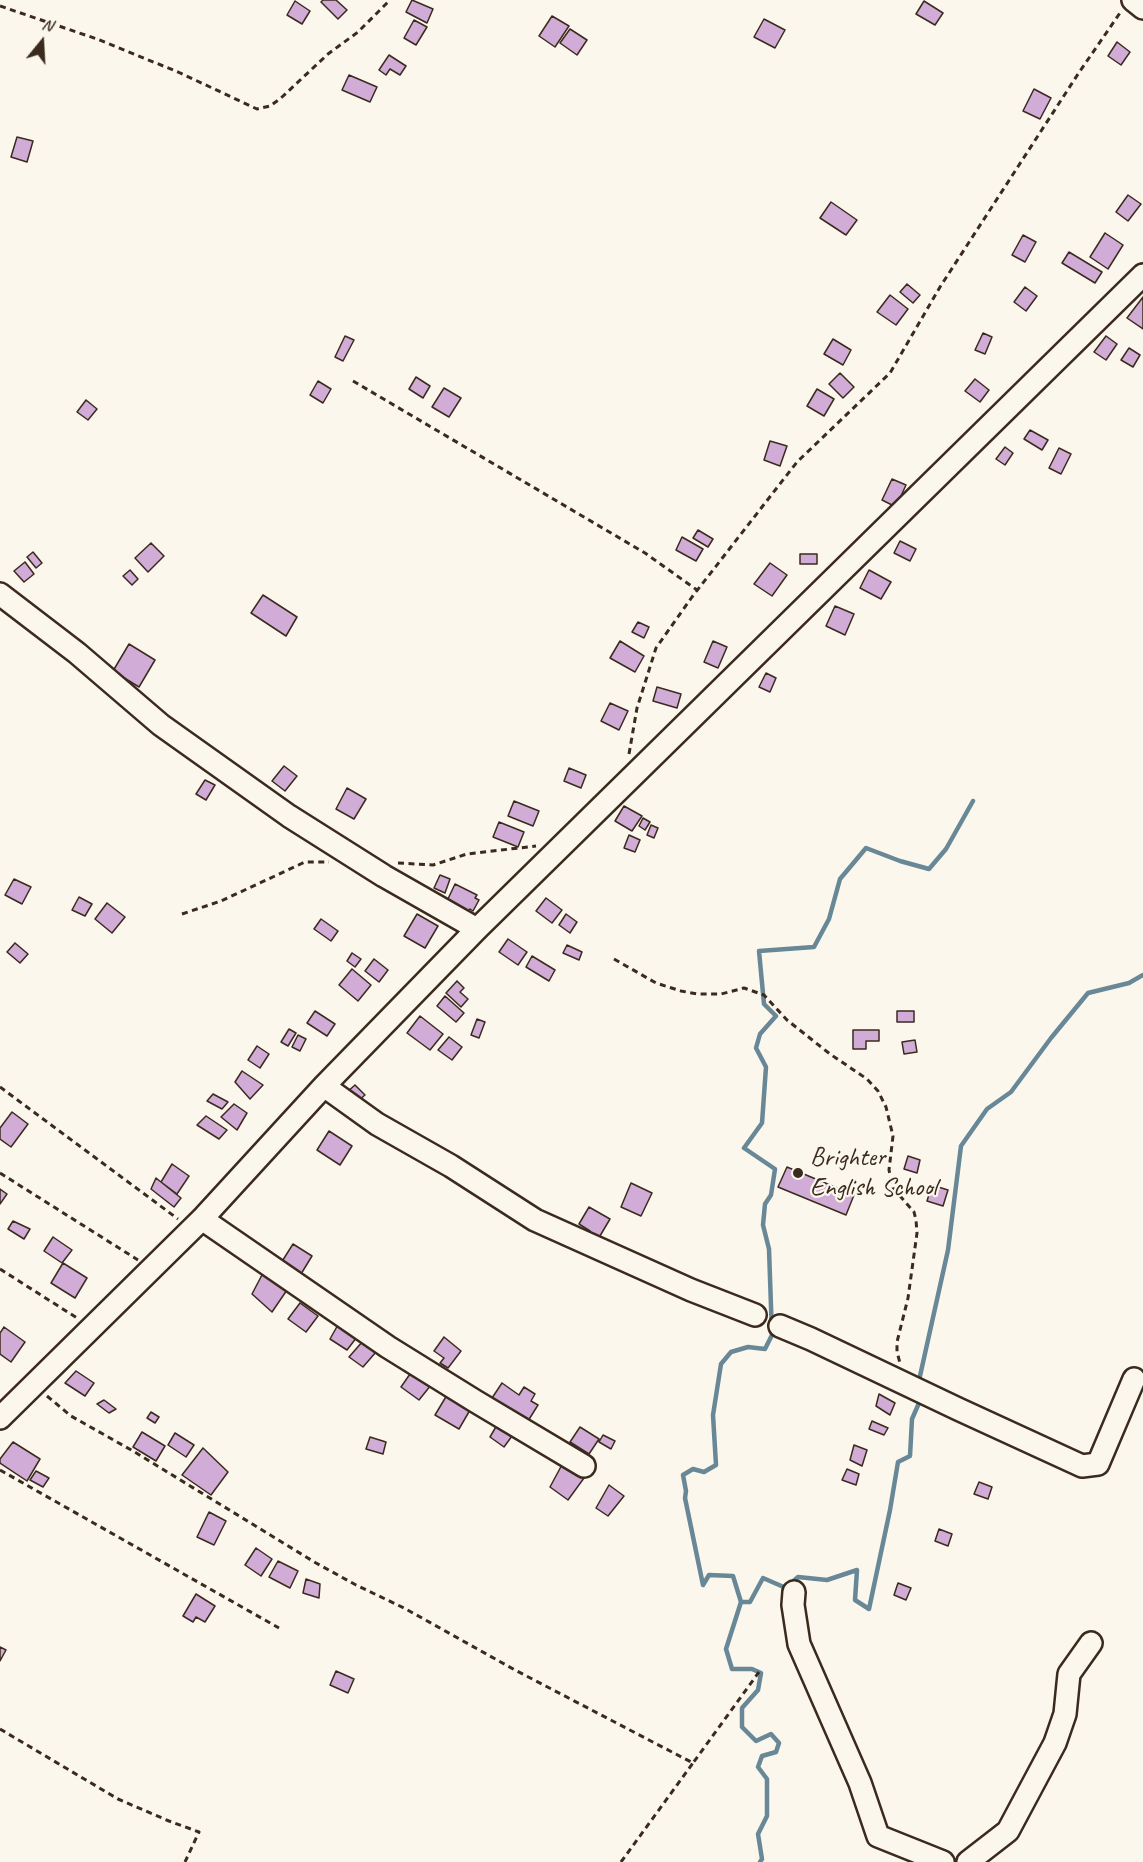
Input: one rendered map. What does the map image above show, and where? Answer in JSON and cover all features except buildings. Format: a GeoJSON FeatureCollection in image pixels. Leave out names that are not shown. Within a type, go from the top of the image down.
{"type":"FeatureCollection","features":[{"type":"Feature","properties":{"kind":"street"},"geometry":{"type":"LineString","coordinates":[[0,1418],[196,1224],[324,1086],[477,929],[1143,275]]}},
{"type":"Feature","properties":{"kind":"street"},"geometry":{"type":"LineString","coordinates":[[0,594],[77,653],[160,724],[289,816],[384,876],[477,929]]}},
{"type":"Feature","properties":{"kind":"street"},"geometry":{"type":"LineString","coordinates":[[324,1086],[377,1124],[451,1166],[535,1220],[755,1316]]}},
{"type":"Feature","properties":{"kind":"street"},"geometry":{"type":"LineString","coordinates":[[196,1224],[474,1401],[584,1466]]}},
{"type":"Feature","properties":{"kind":"street"},"geometry":{"type":"LineString","coordinates":[[780,1326],[1082,1466],[1098,1464],[1134,1379]]}},
{"type":"Feature","properties":{"kind":"street"},"geometry":{"type":"LineString","coordinates":[[794,1592],[793,1605],[800,1644],[860,1783],[878,1836],[943,1862]]}},
{"type":"Feature","properties":{"kind":"street"},"geometry":{"type":"LineString","coordinates":[[968,1862],[1008,1831],[1055,1743],[1065,1714],[1069,1674],[1091,1643]]}},
{"type":"Feature","properties":{"kind":"path"},"geometry":{"type":"LineString","coordinates":[[0,6],[97,39],[178,72],[257,109],[270,106],[281,98],[328,54],[358,32],[390,0]]}},
{"type":"Feature","properties":{"kind":"path"},"geometry":{"type":"LineString","coordinates":[[624,786],[637,708],[656,648],[697,590],[797,462],[890,373],[940,287],[1077,74],[1133,6]]}},
{"type":"Feature","properties":{"kind":"path"},"geometry":{"type":"LineString","coordinates":[[353,381],[645,553],[697,590]]}},
{"type":"Feature","properties":{"kind":"path"},"geometry":{"type":"LineString","coordinates":[[614,959],[656,983],[681,991],[721,994],[744,988],[764,995],[787,1020],[830,1054],[867,1079],[878,1091],[886,1107],[893,1136],[889,1170],[894,1188],[915,1212],[916,1220],[917,1233],[908,1298],[897,1342],[897,1352],[912,1387]]}},
{"type":"Feature","properties":{"kind":"path"},"geometry":{"type":"LineString","coordinates":[[0,1087],[196,1224]]}},
{"type":"Feature","properties":{"kind":"path"},"geometry":{"type":"LineString","coordinates":[[0,1173],[152,1268]]}},
{"type":"Feature","properties":{"kind":"path"},"geometry":{"type":"LineString","coordinates":[[0,1269],[92,1328]]}},
{"type":"Feature","properties":{"kind":"path"},"geometry":{"type":"LineString","coordinates":[[35,1385],[71,1416],[133,1451],[316,1563],[693,1763]]}},
{"type":"Feature","properties":{"kind":"path"},"geometry":{"type":"LineString","coordinates":[[0,1470],[279,1628]]}},
{"type":"Feature","properties":{"kind":"path"},"geometry":{"type":"LineString","coordinates":[[621,1862],[759,1672]]}},
{"type":"Feature","properties":{"kind":"path"},"geometry":{"type":"LineString","coordinates":[[0,1730],[118,1799],[199,1832],[185,1862]]}},
{"type":"Feature","properties":{"kind":"waterway"},"geometry":{"type":"LineString","coordinates":[[760,1862],[762,1859],[758,1834],[767,1816],[767,1779],[758,1767],[762,1756],[776,1752],[779,1743],[771,1734],[756,1741],[742,1727],[742,1708],[758,1690],[761,1673],[752,1669],[732,1669],[726,1649],[741,1602],[733,1576],[709,1575],[703,1585],[685,1498],[683,1475],[693,1469],[704,1472],[716,1465],[713,1415],[721,1364],[731,1352],[748,1347],[765,1349],[772,1335],[769,1249],[763,1225],[765,1204],[771,1195],[775,1169],[744,1148],[762,1123],[766,1067],[756,1048],[760,1034],[776,1016],[764,1004],[759,951],[814,947],[829,919],[840,879],[866,848],[929,869],[946,849],[973,801]]}},
{"type":"Feature","properties":{"kind":"waterway"},"geometry":{"type":"LineString","coordinates":[[918,1385],[948,1250],[961,1146],[987,1109],[1011,1092],[1088,993],[1129,983],[1143,975]]}},
{"type":"Feature","properties":{"kind":"waterway"},"geometry":{"type":"LineString","coordinates":[[741,1602],[750,1602],[763,1578],[786,1588],[798,1577],[827,1580],[857,1570],[855,1600],[869,1609],[898,1462],[910,1456],[912,1419],[919,1403],[917,1398]]}},
{"type":"Feature","properties":{"kind":"place","name":"Brighter English School"},"geometry":{"type":"Point","coordinates":[798,1173]}}]}
